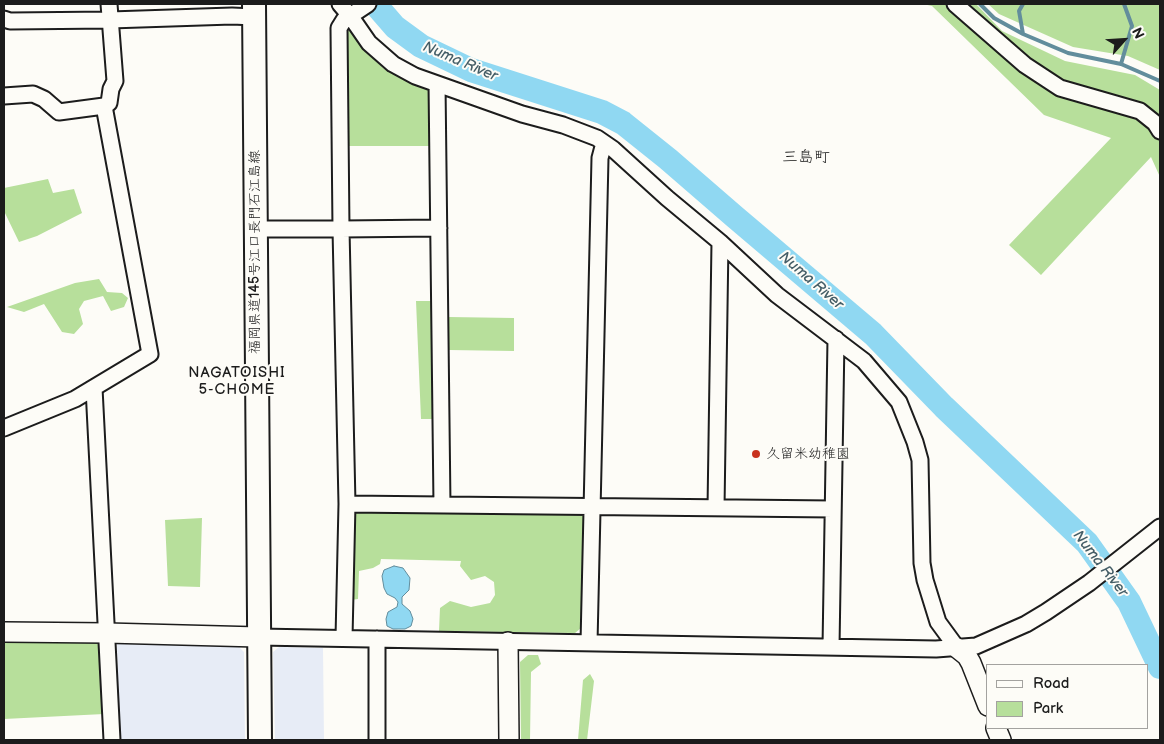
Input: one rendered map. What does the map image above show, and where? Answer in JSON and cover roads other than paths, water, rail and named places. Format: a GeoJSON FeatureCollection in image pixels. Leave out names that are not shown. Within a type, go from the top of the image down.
{"type":"FeatureCollection","features":[{"type":"Feature","properties":{"kind":"main road","name":"福岡県道145号江口長門石江島線"},"geometry":{"type":"LineString","coordinates":[[254,10],[260,740]]}},
{"type":"Feature","properties":{"kind":"street"},"geometry":{"type":"LineString","coordinates":[[4,96],[33,94],[44,99],[59,112],[104,106],[109,103],[110,89],[115,81],[109,4]]}},
{"type":"Feature","properties":{"kind":"street"},"geometry":{"type":"LineString","coordinates":[[340,4],[369,43],[393,64],[415,76],[597,138],[613,149],[667,198],[720,242],[777,295],[864,361],[899,402],[915,442],[920,460],[922,563],[925,580],[938,622],[957,648],[967,656],[986,701]]}},
{"type":"Feature","properties":{"kind":"street"},"geometry":{"type":"LineString","coordinates":[[344,638],[347,504],[339,28],[344,20],[368,4]]}},
{"type":"Feature","properties":{"kind":"street"},"geometry":{"type":"LineString","coordinates":[[955,4],[1025,65],[1060,88],[1140,111],[1155,123],[1160,131]]}},
{"type":"Feature","properties":{"kind":"street"},"geometry":{"type":"LineString","coordinates":[[4,19],[10,21],[110,20],[232,16],[254,10]]}},
{"type":"Feature","properties":{"kind":"street"},"geometry":{"type":"LineString","coordinates":[[437,84],[442,505]]}},
{"type":"Feature","properties":{"kind":"street"},"geometry":{"type":"LineString","coordinates":[[4,428],[75,399],[150,354],[104,106]]}},
{"type":"Feature","properties":{"kind":"street"},"geometry":{"type":"LineString","coordinates":[[589,644],[600,158],[604,143]]}},
{"type":"Feature","properties":{"kind":"street"},"geometry":{"type":"LineString","coordinates":[[255,229],[439,228]]}},
{"type":"Feature","properties":{"kind":"street"},"geometry":{"type":"LineString","coordinates":[[716,508],[720,242]]}},
{"type":"Feature","properties":{"kind":"street"},"geometry":{"type":"LineString","coordinates":[[831,647],[836,339]]}},
{"type":"Feature","properties":{"kind":"street"},"geometry":{"type":"LineString","coordinates":[[94,388],[112,740]]}},
{"type":"Feature","properties":{"kind":"street"},"geometry":{"type":"LineString","coordinates":[[347,504],[833,509]]}},
{"type":"Feature","properties":{"kind":"street"},"geometry":{"type":"LineString","coordinates":[[4,632],[589,644],[957,648],[976,646],[1026,624],[1089,583],[1160,527]]}},
{"type":"Feature","properties":{"kind":"street"},"geometry":{"type":"LineString","coordinates":[[377,639],[378,740]]}},
{"type":"Feature","properties":{"kind":"street"},"geometry":{"type":"LineString","coordinates":[[508,642],[509,740]]}},
{"type":"Feature","properties":{"kind":"water"},"geometry":{"type":"Polygon","coordinates":[[[394,566],[403,568],[410,578],[409,590],[402,597],[402,604],[410,611],[413,619],[411,626],[405,629],[393,629],[387,626],[388,612],[397,607],[398,602],[387,594],[382,576],[384,570],[394,566]]]}},
{"type":"Feature","properties":{"kind":"waterway","name":"Numa River"},"geometry":{"type":"LineString","coordinates":[[375,4],[395,27],[421,46],[471,70],[602,112],[623,123],[668,159],[873,334],[944,407],[1087,543],[1129,602],[1160,667]]}},
{"type":"Feature","properties":{"kind":"waterway"},"geometry":{"type":"LineString","coordinates":[[980,4],[994,18],[1023,34],[1068,53],[1121,64],[1160,81]]}},
{"type":"Feature","properties":{"kind":"waterway"},"geometry":{"type":"LineString","coordinates":[[1023,4],[1019,11],[1023,34]]}},
{"type":"Feature","properties":{"kind":"waterway"},"geometry":{"type":"LineString","coordinates":[[1121,64],[1132,26],[1124,4]]}},
{"type":"Feature","properties":{"kind":"place","name":"久留米幼稚園"},"geometry":{"type":"Point","coordinates":[756,454]}},
{"type":"Feature","properties":{"kind":"district","name":"三島町"},"geometry":{"type":"Point","coordinates":[806,158]}},
{"type":"Feature","properties":{"kind":"district","name":"NAGATOISHI 5-CHOME"},"geometry":{"type":"Point","coordinates":[237,382]}}]}
